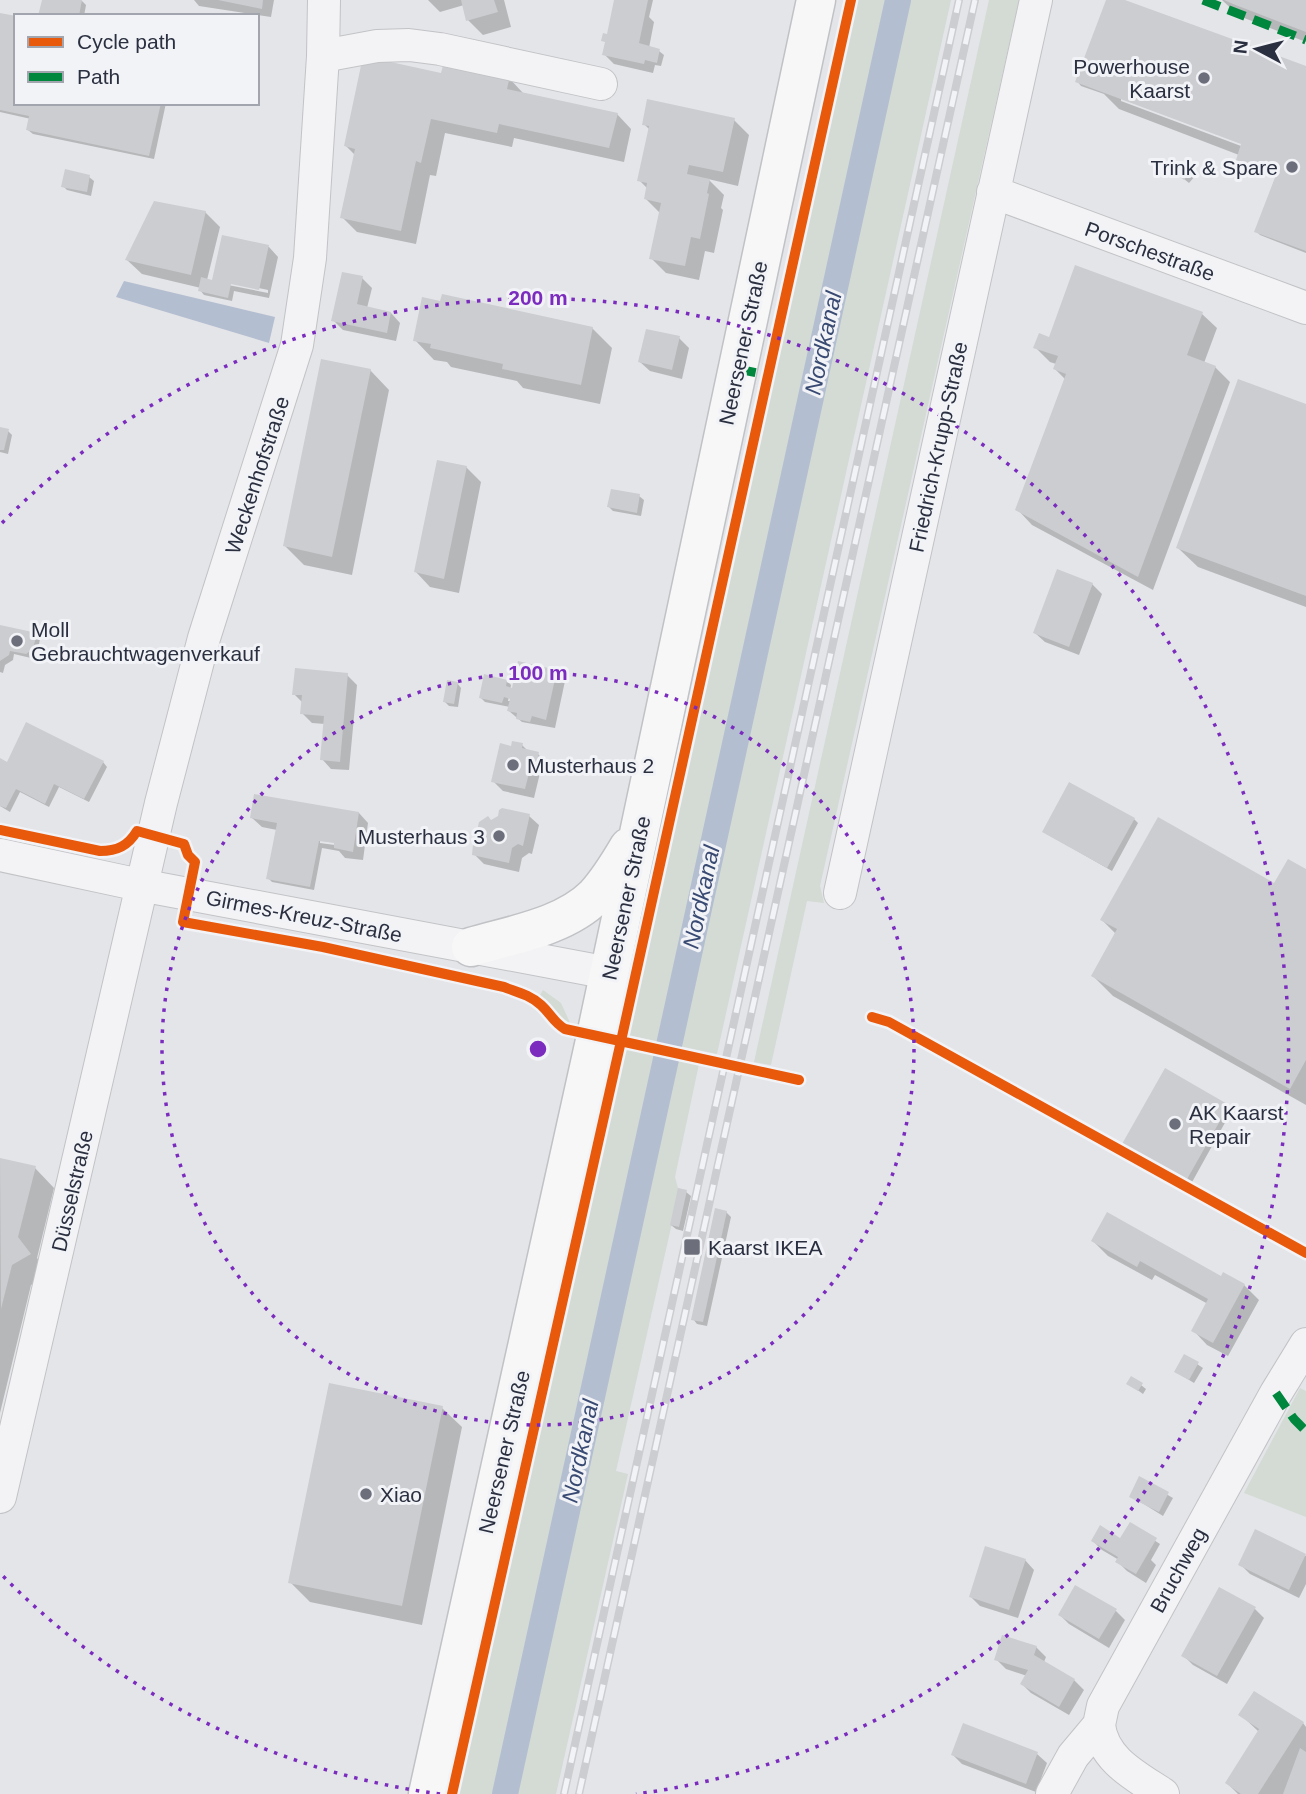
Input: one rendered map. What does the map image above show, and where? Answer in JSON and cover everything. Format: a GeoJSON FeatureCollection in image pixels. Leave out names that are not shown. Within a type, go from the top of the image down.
{"type":"FeatureCollection","features":[{"type":"Feature","properties":{"kind":"main road","name":"Neersener Straße"},"geometry":{"type":"LineString","coordinates":[[428,1794],[609,973],[816,0]]}},
{"type":"Feature","properties":{"kind":"main road"},"geometry":{"type":"LineString","coordinates":[[471,947],[542,926],[572,913],[594,897],[619,864],[640,827]]}},
{"type":"Feature","properties":{"kind":"street","name":"Weckenhofstraße"},"geometry":{"type":"LineString","coordinates":[[141,884],[204,638],[297,345],[310,258],[324,0]]}},
{"type":"Feature","properties":{"kind":"street","name":"Friedrich-Krupp-Straße"},"geometry":{"type":"LineString","coordinates":[[840,893],[1036,0]]}},
{"type":"Feature","properties":{"kind":"street"},"geometry":{"type":"LineString","coordinates":[[323,56],[377,46],[409,45],[601,84]]}},
{"type":"Feature","properties":{"kind":"street","name":"Porschestraße"},"geometry":{"type":"LineString","coordinates":[[993,192],[1306,308]]}},
{"type":"Feature","properties":{"kind":"street","name":"Girmes-Kreuz-Straße"},"geometry":{"type":"LineString","coordinates":[[0,855],[609,973]]}},
{"type":"Feature","properties":{"kind":"street","name":"Düsselstraße"},"geometry":{"type":"LineString","coordinates":[[0,1497],[46,1308],[141,884]]}},
{"type":"Feature","properties":{"kind":"street","name":"Bruchweg"},"geometry":{"type":"LineString","coordinates":[[1052,1794],[1073,1756],[1099,1725],[1103,1706],[1276,1393],[1306,1344]]}},
{"type":"Feature","properties":{"kind":"street"},"geometry":{"type":"LineString","coordinates":[[1099,1725],[1101,1739],[1113,1758],[1163,1794]]}},
{"type":"Feature","properties":{"kind":"shaded area"},"geometry":{"type":"Polygon","coordinates":[[[845,0],[848,0],[619,1034],[615,1033],[845,0]]]}},
{"type":"Feature","properties":{"kind":"shaded area"},"geometry":{"type":"Polygon","coordinates":[[[857,0],[951,0],[717,1054],[628,1035],[857,0]]]}},
{"type":"Feature","properties":{"kind":"shaded area"},"geometry":{"type":"Polygon","coordinates":[[[989,0],[1019,0],[820,886],[824,903],[807,901],[771,1065],[754,1062],[989,0]]]}},
{"type":"Feature","properties":{"kind":"shaded area"},"geometry":{"type":"Polygon","coordinates":[[[543,990],[561,1003],[571,1025],[561,1022],[540,995],[543,990]]]}},
{"type":"Feature","properties":{"kind":"shaded area"},"geometry":{"type":"Polygon","coordinates":[[[625,1048],[699,1064],[675,1177],[679,1192],[616,1471],[628,1474],[556,1794],[457,1794],[625,1048]]]}},
{"type":"Feature","properties":{"kind":"shaded area"},"geometry":{"type":"Polygon","coordinates":[[[611,1051],[615,1052],[447,1794],[611,1051]]]}},
{"type":"Feature","properties":{"kind":"shaded area"},"geometry":{"type":"Polygon","coordinates":[[[1300,1388],[1306,1391],[1306,1517],[1244,1493],[1300,1388]]]}},
{"type":"Feature","properties":{"kind":"water"},"geometry":{"type":"Polygon","coordinates":[[[124,281],[275,317],[269,343],[116,297],[124,281]]]}},
{"type":"Feature","properties":{"kind":"building"},"geometry":{"type":"Polygon","coordinates":[[[42,0],[82,0],[79,14],[38,14],[42,0]]]}},
{"type":"Feature","properties":{"kind":"building"},"geometry":{"type":"Polygon","coordinates":[[[218,0],[263,0],[262,9],[218,0]]]}},
{"type":"Feature","properties":{"kind":"building"},"geometry":{"type":"Polygon","coordinates":[[[461,0],[494,0],[498,12],[466,21],[461,0]]]}},
{"type":"Feature","properties":{"kind":"building"},"geometry":{"type":"Polygon","coordinates":[[[614,0],[648,0],[639,43],[660,49],[657,63],[645,60],[644,64],[602,55],[605,42],[601,41],[603,33],[607,34],[614,0]]]}},
{"type":"Feature","properties":{"kind":"building","name":"Powerhouse Kaarst"},"geometry":{"type":"Polygon","coordinates":[[[1106,0],[1125,0],[1306,66],[1306,251],[1254,232],[1276,175],[1236,160],[1241,144],[1075,82],[1106,0]]]}},
{"type":"Feature","properties":{"kind":"building"},"geometry":{"type":"Polygon","coordinates":[[[1224,0],[1306,0],[1306,32],[1233,4],[1224,0]]]}},
{"type":"Feature","properties":{"kind":"building"},"geometry":{"type":"Polygon","coordinates":[[[0,13],[14,16],[14,105],[161,105],[149,156],[26,130],[29,116],[0,110],[0,13]]]}},
{"type":"Feature","properties":{"kind":"building"},"geometry":{"type":"Polygon","coordinates":[[[363,56],[441,73],[444,62],[510,76],[507,89],[618,113],[609,148],[499,124],[497,133],[431,119],[421,163],[416,161],[401,231],[340,218],[355,149],[344,146],[363,56]]]}},
{"type":"Feature","properties":{"kind":"building"},"geometry":{"type":"Polygon","coordinates":[[[647,99],[735,118],[723,172],[689,165],[687,174],[710,179],[700,239],[691,237],[685,266],[649,259],[661,203],[644,199],[647,183],[637,181],[649,126],[642,125],[647,99]]]}},
{"type":"Feature","properties":{"kind":"building"},"geometry":{"type":"Polygon","coordinates":[[[1186,163],[1193,169],[1184,180],[1177,175],[1186,163]]]}},
{"type":"Feature","properties":{"kind":"building"},"geometry":{"type":"Polygon","coordinates":[[[65,169],[90,175],[87,192],[61,187],[65,169]]]}},
{"type":"Feature","properties":{"kind":"building"},"geometry":{"type":"Polygon","coordinates":[[[154,201],[206,211],[191,275],[125,260],[154,201]]]}},
{"type":"Feature","properties":{"kind":"building"},"geometry":{"type":"Polygon","coordinates":[[[222,235],[269,245],[259,290],[231,284],[228,298],[198,291],[201,277],[212,280],[222,235]]]}},
{"type":"Feature","properties":{"kind":"building"},"geometry":{"type":"Polygon","coordinates":[[[1075,265],[1203,312],[1187,355],[1216,366],[1138,577],[1015,510],[1066,374],[1053,369],[1058,356],[1033,348],[1039,333],[1049,337],[1075,265]]]}},
{"type":"Feature","properties":{"kind":"building"},"geometry":{"type":"Polygon","coordinates":[[[342,272],[363,276],[357,304],[391,312],[387,333],[331,321],[342,272]]]}},
{"type":"Feature","properties":{"kind":"building"},"geometry":{"type":"Polygon","coordinates":[[[442,294],[593,327],[581,385],[502,369],[503,364],[430,348],[431,344],[413,341],[422,297],[440,301],[442,294]]]}},
{"type":"Feature","properties":{"kind":"building"},"geometry":{"type":"Polygon","coordinates":[[[646,329],[680,336],[672,370],[638,362],[646,329]]]}},
{"type":"Feature","properties":{"kind":"building"},"geometry":{"type":"Polygon","coordinates":[[[321,359],[371,369],[332,557],[283,546],[321,359]]]}},
{"type":"Feature","properties":{"kind":"building"},"geometry":{"type":"Polygon","coordinates":[[[1238,379],[1306,404],[1306,596],[1176,548],[1238,379]]]}},
{"type":"Feature","properties":{"kind":"building"},"geometry":{"type":"Polygon","coordinates":[[[0,427],[9,429],[4,450],[0,450],[0,427]]]}},
{"type":"Feature","properties":{"kind":"building"},"geometry":{"type":"Polygon","coordinates":[[[437,460],[467,466],[444,579],[414,572],[437,460]]]}},
{"type":"Feature","properties":{"kind":"building"},"geometry":{"type":"Polygon","coordinates":[[[611,489],[640,494],[637,513],[607,507],[611,489]]]}},
{"type":"Feature","properties":{"kind":"building"},"geometry":{"type":"Polygon","coordinates":[[[1057,569],[1093,583],[1069,647],[1033,633],[1057,569]]]}},
{"type":"Feature","properties":{"kind":"building","name":"Moll Gebrauchtwagenverkauf"},"geometry":{"type":"Polygon","coordinates":[[[0,625],[37,633],[33,649],[26,654],[10,651],[9,655],[0,661],[0,625]]]}},
{"type":"Feature","properties":{"kind":"building"},"geometry":{"type":"Polygon","coordinates":[[[518,661],[557,670],[546,720],[532,716],[530,722],[516,719],[517,713],[507,711],[510,699],[504,697],[502,703],[479,698],[484,674],[507,680],[506,686],[512,688],[518,661]]]}},
{"type":"Feature","properties":{"kind":"building"},"geometry":{"type":"Polygon","coordinates":[[[295,668],[348,673],[340,762],[320,760],[324,716],[300,714],[302,695],[292,695],[295,668]]]}},
{"type":"Feature","properties":{"kind":"building"},"geometry":{"type":"Polygon","coordinates":[[[447,680],[458,682],[454,704],[443,702],[447,680]]]}},
{"type":"Feature","properties":{"kind":"building"},"geometry":{"type":"Polygon","coordinates":[[[26,722],[104,761],[84,799],[54,784],[45,804],[16,789],[6,808],[0,806],[0,758],[7,762],[26,722]]]}},
{"type":"Feature","properties":{"kind":"building","name":"Musterhaus 2"},"geometry":{"type":"Polygon","coordinates":[[[512,741],[523,743],[522,748],[539,752],[536,766],[531,765],[525,789],[491,782],[500,743],[511,746],[512,741]]]}},
{"type":"Feature","properties":{"kind":"building"},"geometry":{"type":"Polygon","coordinates":[[[1069,782],[1135,818],[1107,868],[1042,832],[1069,782]]]}},
{"type":"Feature","properties":{"kind":"building"},"geometry":{"type":"Polygon","coordinates":[[[254,794],[359,812],[353,852],[334,848],[334,843],[319,841],[310,887],[266,879],[277,823],[250,818],[254,794]]]}},
{"type":"Feature","properties":{"kind":"building","name":"Musterhaus 3"},"geometry":{"type":"Polygon","coordinates":[[[502,808],[530,814],[523,846],[518,844],[512,848],[509,863],[472,855],[474,833],[479,822],[488,816],[491,820],[498,816],[502,808]]]}},
{"type":"Feature","properties":{"kind":"building"},"geometry":{"type":"Polygon","coordinates":[[[1158,817],[1274,883],[1288,859],[1306,869],[1306,1060],[1290,1089],[1091,976],[1117,929],[1100,920],[1158,817]]]}},
{"type":"Feature","properties":{"kind":"building","name":"AK Kaarst Repair"},"geometry":{"type":"Polygon","coordinates":[[[1165,1068],[1229,1105],[1186,1181],[1122,1144],[1165,1068]]]}},
{"type":"Feature","properties":{"kind":"building"},"geometry":{"type":"Polygon","coordinates":[[[0,1158],[36,1166],[18,1237],[31,1254],[12,1265],[1,1309],[0,1158]]]}},
{"type":"Feature","properties":{"kind":"building"},"geometry":{"type":"Polygon","coordinates":[[[678,1188],[687,1190],[679,1227],[670,1225],[678,1188]]]}},
{"type":"Feature","properties":{"kind":"building"},"geometry":{"type":"Polygon","coordinates":[[[715,1208],[727,1211],[703,1322],[691,1320],[715,1208]]]}},
{"type":"Feature","properties":{"kind":"building"},"geometry":{"type":"Polygon","coordinates":[[[1107,1212],[1221,1276],[1223,1272],[1245,1284],[1213,1343],[1191,1331],[1208,1299],[1140,1261],[1137,1267],[1091,1241],[1107,1212]]]}},
{"type":"Feature","properties":{"kind":"building"},"geometry":{"type":"Polygon","coordinates":[[[1184,1354],[1199,1362],[1189,1380],[1174,1372],[1184,1354]]]}},
{"type":"Feature","properties":{"kind":"building"},"geometry":{"type":"Polygon","coordinates":[[[1131,1376],[1143,1383],[1138,1391],[1126,1384],[1131,1376]]]}},
{"type":"Feature","properties":{"kind":"building","name":"Xiao"},"geometry":{"type":"Polygon","coordinates":[[[329,1383],[443,1406],[402,1606],[288,1583],[329,1383]]]}},
{"type":"Feature","properties":{"kind":"building"},"geometry":{"type":"Polygon","coordinates":[[[1139,1476],[1169,1492],[1159,1512],[1129,1497],[1139,1476]]]}},
{"type":"Feature","properties":{"kind":"building"},"geometry":{"type":"Polygon","coordinates":[[[1130,1522],[1157,1538],[1136,1574],[1115,1562],[1118,1557],[1091,1541],[1100,1525],[1120,1538],[1130,1522]]]}},
{"type":"Feature","properties":{"kind":"building"},"geometry":{"type":"Polygon","coordinates":[[[1255,1529],[1306,1554],[1289,1590],[1238,1565],[1255,1529]]]}},
{"type":"Feature","properties":{"kind":"building"},"geometry":{"type":"Polygon","coordinates":[[[985,1546],[1026,1559],[1009,1610],[969,1597],[985,1546]]]}},
{"type":"Feature","properties":{"kind":"building"},"geometry":{"type":"Polygon","coordinates":[[[1075,1585],[1117,1609],[1099,1639],[1058,1615],[1075,1585]]]}},
{"type":"Feature","properties":{"kind":"building"},"geometry":{"type":"Polygon","coordinates":[[[1219,1587],[1256,1607],[1217,1676],[1181,1656],[1219,1587]]]}},
{"type":"Feature","properties":{"kind":"building"},"geometry":{"type":"Polygon","coordinates":[[[1002,1635],[1037,1646],[1034,1655],[1075,1679],[1059,1707],[1020,1684],[1028,1670],[994,1660],[1002,1635]]]}},
{"type":"Feature","properties":{"kind":"building"},"geometry":{"type":"Polygon","coordinates":[[[1254,1691],[1304,1722],[1258,1794],[1241,1794],[1225,1783],[1259,1729],[1238,1715],[1254,1691]]]}},
{"type":"Feature","properties":{"kind":"building"},"geometry":{"type":"Polygon","coordinates":[[[963,1723],[1038,1752],[1026,1784],[951,1755],[963,1723]]]}},
{"type":"Feature","properties":{"kind":"building"},"geometry":{"type":"Polygon","coordinates":[[[1300,1748],[1306,1752],[1306,1794],[1283,1794],[1300,1748]]]}},
{"type":"Feature","properties":{"kind":"waterway","name":"Nordkanal"},"geometry":{"type":"LineString","coordinates":[[505,1794],[898,0]]}},
{"type":"Feature","properties":{"kind":"railway"},"geometry":{"type":"LineString","coordinates":[[564,1794],[959,0]]}},
{"type":"Feature","properties":{"kind":"railway"},"geometry":{"type":"LineString","coordinates":[[579,1794],[975,0]]}},
{"type":"Feature","properties":{"kind":"marked path"},"geometry":{"type":"LineString","coordinates":[[1203,0],[1306,40]]}},
{"type":"Feature","properties":{"kind":"marked path"},"geometry":{"type":"LineString","coordinates":[[738,369],[767,375]]}},
{"type":"Feature","properties":{"kind":"marked path"},"geometry":{"type":"LineString","coordinates":[[1276,1393],[1306,1431]]}},
{"type":"Feature","properties":{"kind":"cycle path"},"geometry":{"type":"LineString","coordinates":[[452,1794],[851,0]]}},
{"type":"Feature","properties":{"kind":"cycle path"},"geometry":{"type":"LineString","coordinates":[[0,830],[100,851],[122,847],[137,831],[184,844],[188,855],[195,862],[183,922],[323,947],[504,987],[537,1002],[565,1029],[799,1080]]}},
{"type":"Feature","properties":{"kind":"cycle path"},"geometry":{"type":"LineString","coordinates":[[872,1017],[889,1022],[1306,1253]]}},
{"type":"Feature","properties":{"kind":"place","name":"Powerhouse Kaarst"},"geometry":{"type":"Point","coordinates":[1204,78]}},
{"type":"Feature","properties":{"kind":"place","name":"Trink & Spare"},"geometry":{"type":"Point","coordinates":[1292,167]}},
{"type":"Feature","properties":{"kind":"place","name":"Moll Gebrauchtwagenverkauf"},"geometry":{"type":"Point","coordinates":[17,641]}},
{"type":"Feature","properties":{"kind":"place","name":"Musterhaus 2"},"geometry":{"type":"Point","coordinates":[513,765]}},
{"type":"Feature","properties":{"kind":"place","name":"Musterhaus 3"},"geometry":{"type":"Point","coordinates":[499,836]}},
{"type":"Feature","properties":{"kind":"place","name":"AK Kaarst Repair"},"geometry":{"type":"Point","coordinates":[1175,1124]}},
{"type":"Feature","properties":{"kind":"place","name":"Kaarst IKEA"},"geometry":{"type":"Point","coordinates":[692,1247]}},
{"type":"Feature","properties":{"kind":"place","name":"Xiao"},"geometry":{"type":"Point","coordinates":[366,1494]}}]}
